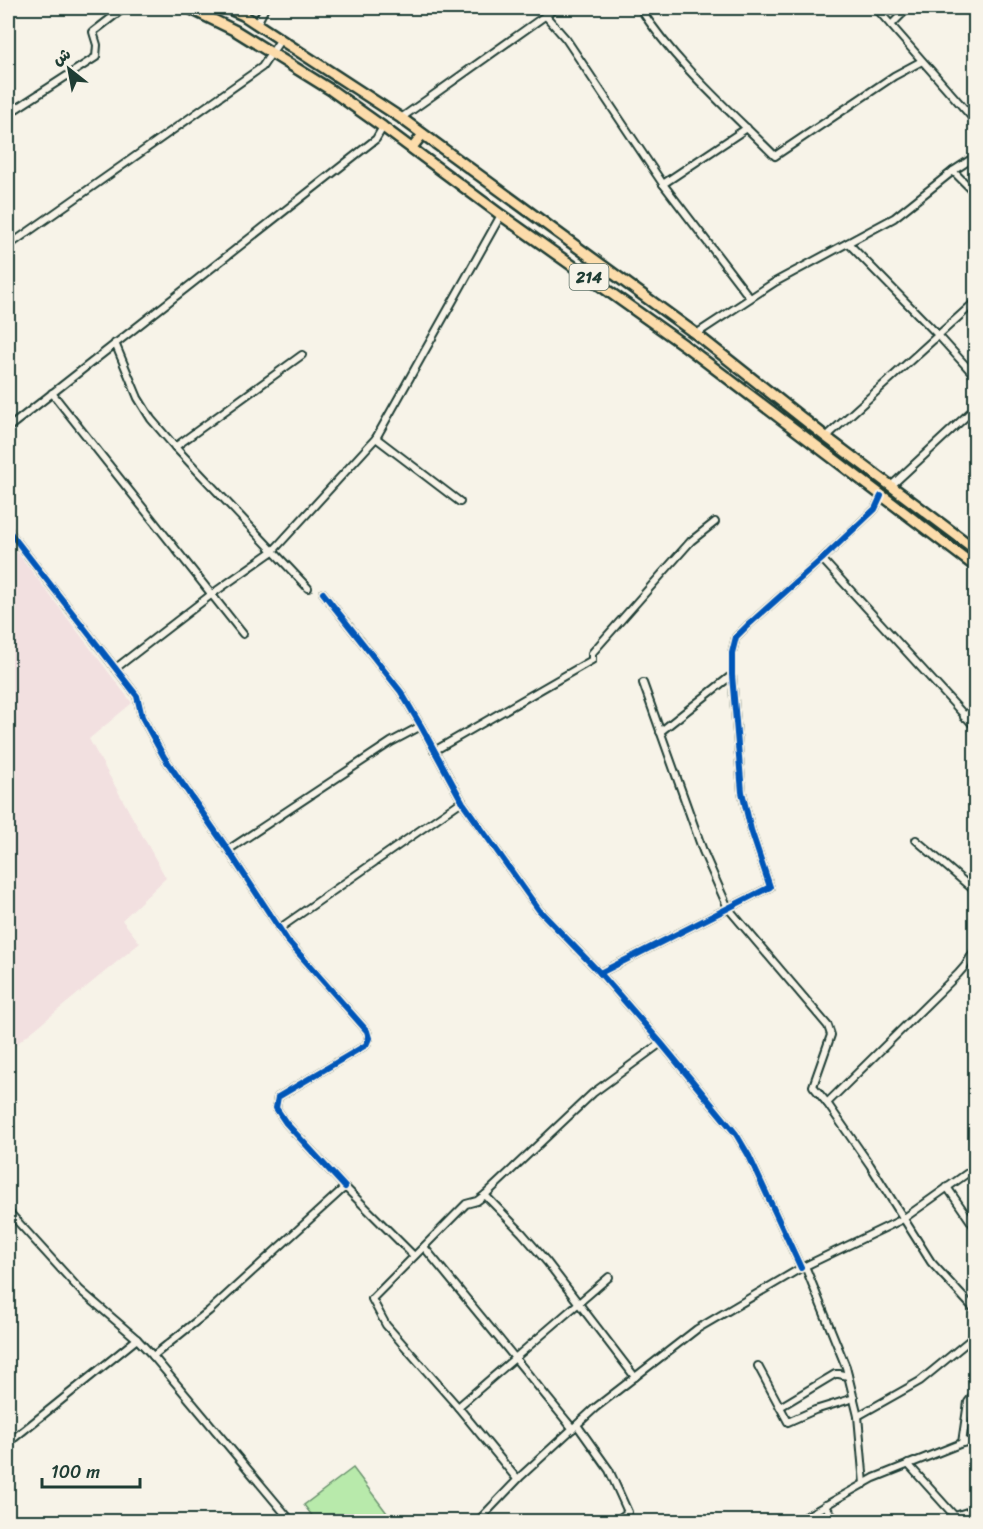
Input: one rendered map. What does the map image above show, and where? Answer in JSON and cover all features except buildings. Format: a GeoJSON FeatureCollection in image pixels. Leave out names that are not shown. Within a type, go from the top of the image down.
{"type":"FeatureCollection","features":[{"type":"Feature","properties":{"kind":"highway","name":"214"},"geometry":{"type":"LineString","coordinates":[[189,8],[236,31],[331,90],[684,345],[975,567]]}},
{"type":"Feature","properties":{"kind":"highway","name":"214"},"geometry":{"type":"LineString","coordinates":[[227,8],[243,15],[281,39],[401,118],[696,333],[826,437],[975,550]]}},
{"type":"Feature","properties":{"kind":"main road"},"geometry":{"type":"LineString","coordinates":[[412,148],[423,134]]}},
{"type":"Feature","properties":{"kind":"street"},"geometry":{"type":"LineString","coordinates":[[8,114],[96,57],[97,45],[93,32],[124,8]]}},
{"type":"Feature","properties":{"kind":"street"},"geometry":{"type":"LineString","coordinates":[[257,24],[265,8]]}},
{"type":"Feature","properties":{"kind":"street"},"geometry":{"type":"LineString","coordinates":[[401,118],[556,8]]}},
{"type":"Feature","properties":{"kind":"street"},"geometry":{"type":"LineString","coordinates":[[640,8],[653,28],[681,61],[775,156],[894,76],[922,61]]}},
{"type":"Feature","properties":{"kind":"street"},"geometry":{"type":"LineString","coordinates":[[876,8],[975,122]]}},
{"type":"Feature","properties":{"kind":"street"},"geometry":{"type":"LineString","coordinates":[[891,25],[908,8]]}},
{"type":"Feature","properties":{"kind":"street"},"geometry":{"type":"LineString","coordinates":[[545,15],[566,39],[663,184],[750,298]]}},
{"type":"Feature","properties":{"kind":"street"},"geometry":{"type":"LineString","coordinates":[[8,246],[262,67],[281,39]]}},
{"type":"Feature","properties":{"kind":"street"},"geometry":{"type":"LineString","coordinates":[[8,428],[376,139],[383,127]]}},
{"type":"Feature","properties":{"kind":"street"},"geometry":{"type":"LineString","coordinates":[[663,184],[747,128]]}},
{"type":"Feature","properties":{"kind":"street"},"geometry":{"type":"LineString","coordinates":[[696,333],[775,282],[894,218],[975,156]]}},
{"type":"Feature","properties":{"kind":"street"},"geometry":{"type":"LineString","coordinates":[[953,171],[975,194]]}},
{"type":"Feature","properties":{"kind":"street"},"geometry":{"type":"LineString","coordinates":[[116,668],[212,594],[273,551],[376,438],[501,214]]}},
{"type":"Feature","properties":{"kind":"street"},"geometry":{"type":"LineString","coordinates":[[848,243],[938,335],[975,377]]}},
{"type":"Feature","properties":{"kind":"street"},"geometry":{"type":"LineString","coordinates":[[826,437],[975,301]]}},
{"type":"Feature","properties":{"kind":"street"},"geometry":{"type":"LineString","coordinates":[[115,343],[138,398],[151,419],[308,588]]}},
{"type":"Feature","properties":{"kind":"street"},"geometry":{"type":"LineString","coordinates":[[175,447],[302,355]]}},
{"type":"Feature","properties":{"kind":"street"},"geometry":{"type":"LineString","coordinates":[[52,393],[243,634]]}},
{"type":"Feature","properties":{"kind":"street"},"geometry":{"type":"LineString","coordinates":[[891,486],[975,407]]}},
{"type":"Feature","properties":{"kind":"street"},"geometry":{"type":"LineString","coordinates":[[376,438],[460,502]]}},
{"type":"Feature","properties":{"kind":"street"},"geometry":{"type":"LineString","coordinates":[[600,973],[770,887],[741,792],[732,675],[732,653],[736,637],[875,509],[881,496]]}},
{"type":"Feature","properties":{"kind":"street"},"geometry":{"type":"LineString","coordinates":[[434,751],[592,660],[592,653],[691,541],[715,522]]}},
{"type":"Feature","properties":{"kind":"street"},"geometry":{"type":"LineString","coordinates":[[8,530],[137,696],[142,717],[164,757],[287,940],[367,1031],[369,1038],[366,1046],[278,1097],[276,1108],[286,1123],[345,1187],[414,1256]]}},
{"type":"Feature","properties":{"kind":"street"},"geometry":{"type":"LineString","coordinates":[[822,559],[975,728]]}},
{"type":"Feature","properties":{"kind":"street"},"geometry":{"type":"LineString","coordinates":[[323,593],[401,692],[462,801],[539,910],[600,973],[736,1134],[803,1267],[846,1367],[858,1416],[864,1484]]}},
{"type":"Feature","properties":{"kind":"street"},"geometry":{"type":"LineString","coordinates":[[660,732],[732,675]]}},
{"type":"Feature","properties":{"kind":"street"},"geometry":{"type":"LineString","coordinates":[[643,683],[703,850],[728,908],[828,1026],[831,1035],[813,1086],[870,1165],[931,1262],[975,1311]]}},
{"type":"Feature","properties":{"kind":"street"},"geometry":{"type":"LineString","coordinates":[[964,717],[975,706]]}},
{"type":"Feature","properties":{"kind":"street"},"geometry":{"type":"LineString","coordinates":[[228,850],[391,742],[421,726]]}},
{"type":"Feature","properties":{"kind":"street"},"geometry":{"type":"LineString","coordinates":[[280,928],[462,801]]}},
{"type":"Feature","properties":{"kind":"street"},"geometry":{"type":"LineString","coordinates":[[916,840],[975,892]]}},
{"type":"Feature","properties":{"kind":"street"},"geometry":{"type":"LineString","coordinates":[[827,1103],[958,974],[975,948]]}},
{"type":"Feature","properties":{"kind":"street"},"geometry":{"type":"LineString","coordinates":[[517,1479],[386,1325],[372,1299],[466,1204],[477,1201],[485,1195],[593,1094],[661,1043]]}},
{"type":"Feature","properties":{"kind":"street"},"geometry":{"type":"LineString","coordinates":[[477,1521],[517,1479],[596,1408],[697,1329],[803,1267],[903,1219],[975,1167]]}},
{"type":"Feature","properties":{"kind":"street"},"geometry":{"type":"LineString","coordinates":[[153,1356],[209,1311],[345,1187]]}},
{"type":"Feature","properties":{"kind":"street"},"geometry":{"type":"LineString","coordinates":[[947,1187],[975,1229]]}},
{"type":"Feature","properties":{"kind":"street"},"geometry":{"type":"LineString","coordinates":[[485,1195],[547,1262],[635,1377]]}},
{"type":"Feature","properties":{"kind":"street"},"geometry":{"type":"LineString","coordinates":[[8,1211],[80,1290],[137,1339],[153,1356],[292,1521]]}},
{"type":"Feature","properties":{"kind":"street"},"geometry":{"type":"LineString","coordinates":[[424,1247],[609,1470],[628,1512],[615,1521]]}},
{"type":"Feature","properties":{"kind":"street"},"geometry":{"type":"LineString","coordinates":[[458,1407],[609,1277]]}},
{"type":"Feature","properties":{"kind":"street"},"geometry":{"type":"LineString","coordinates":[[858,1416],[920,1382],[975,1335]]}},
{"type":"Feature","properties":{"kind":"street"},"geometry":{"type":"LineString","coordinates":[[8,1443],[137,1339]]}},
{"type":"Feature","properties":{"kind":"street"},"geometry":{"type":"LineString","coordinates":[[758,1366],[788,1422],[815,1410],[854,1398]]}},
{"type":"Feature","properties":{"kind":"street"},"geometry":{"type":"LineString","coordinates":[[780,1407],[835,1374],[848,1376]]}},
{"type":"Feature","properties":{"kind":"street"},"geometry":{"type":"LineString","coordinates":[[962,1443],[968,1402],[975,1392]]}},
{"type":"Feature","properties":{"kind":"street"},"geometry":{"type":"LineString","coordinates":[[796,1521],[864,1484],[908,1464],[975,1440]]}},
{"type":"Feature","properties":{"kind":"street"},"geometry":{"type":"LineString","coordinates":[[908,1464],[960,1521]]}},
{"type":"Feature","properties":{"kind":"street"},"geometry":{"type":"LineString","coordinates":[[825,1505],[836,1521]]}},
{"type":"Feature","properties":{"kind":"street"},"geometry":{"type":"LineString","coordinates":[[955,1516],[975,1509]]}},
{"type":"Feature","properties":{"kind":"shaded area"},"geometry":{"type":"Polygon","coordinates":[[[8,540],[132,703],[89,739],[166,878],[122,920],[140,943],[8,1051],[8,540]]]}},
{"type":"Feature","properties":{"kind":"green space"},"geometry":{"type":"Polygon","coordinates":[[[353,1468],[393,1521],[316,1521],[304,1505],[353,1468]]]}},
{"type":"Feature","properties":{"kind":"cycle path"},"geometry":{"type":"LineString","coordinates":[[600,973],[770,887],[751,830],[742,792],[732,675],[732,653],[736,637],[875,509],[881,496]]}},
{"type":"Feature","properties":{"kind":"cycle path"},"geometry":{"type":"LineString","coordinates":[[8,530],[137,696],[142,717],[164,757],[287,940],[367,1031],[369,1038],[366,1045],[278,1097],[276,1108],[286,1123],[345,1187]]}},
{"type":"Feature","properties":{"kind":"cycle path"},"geometry":{"type":"LineString","coordinates":[[323,593],[401,692],[463,803],[539,910],[600,973],[736,1134],[749,1156],[801,1268]]}}]}
